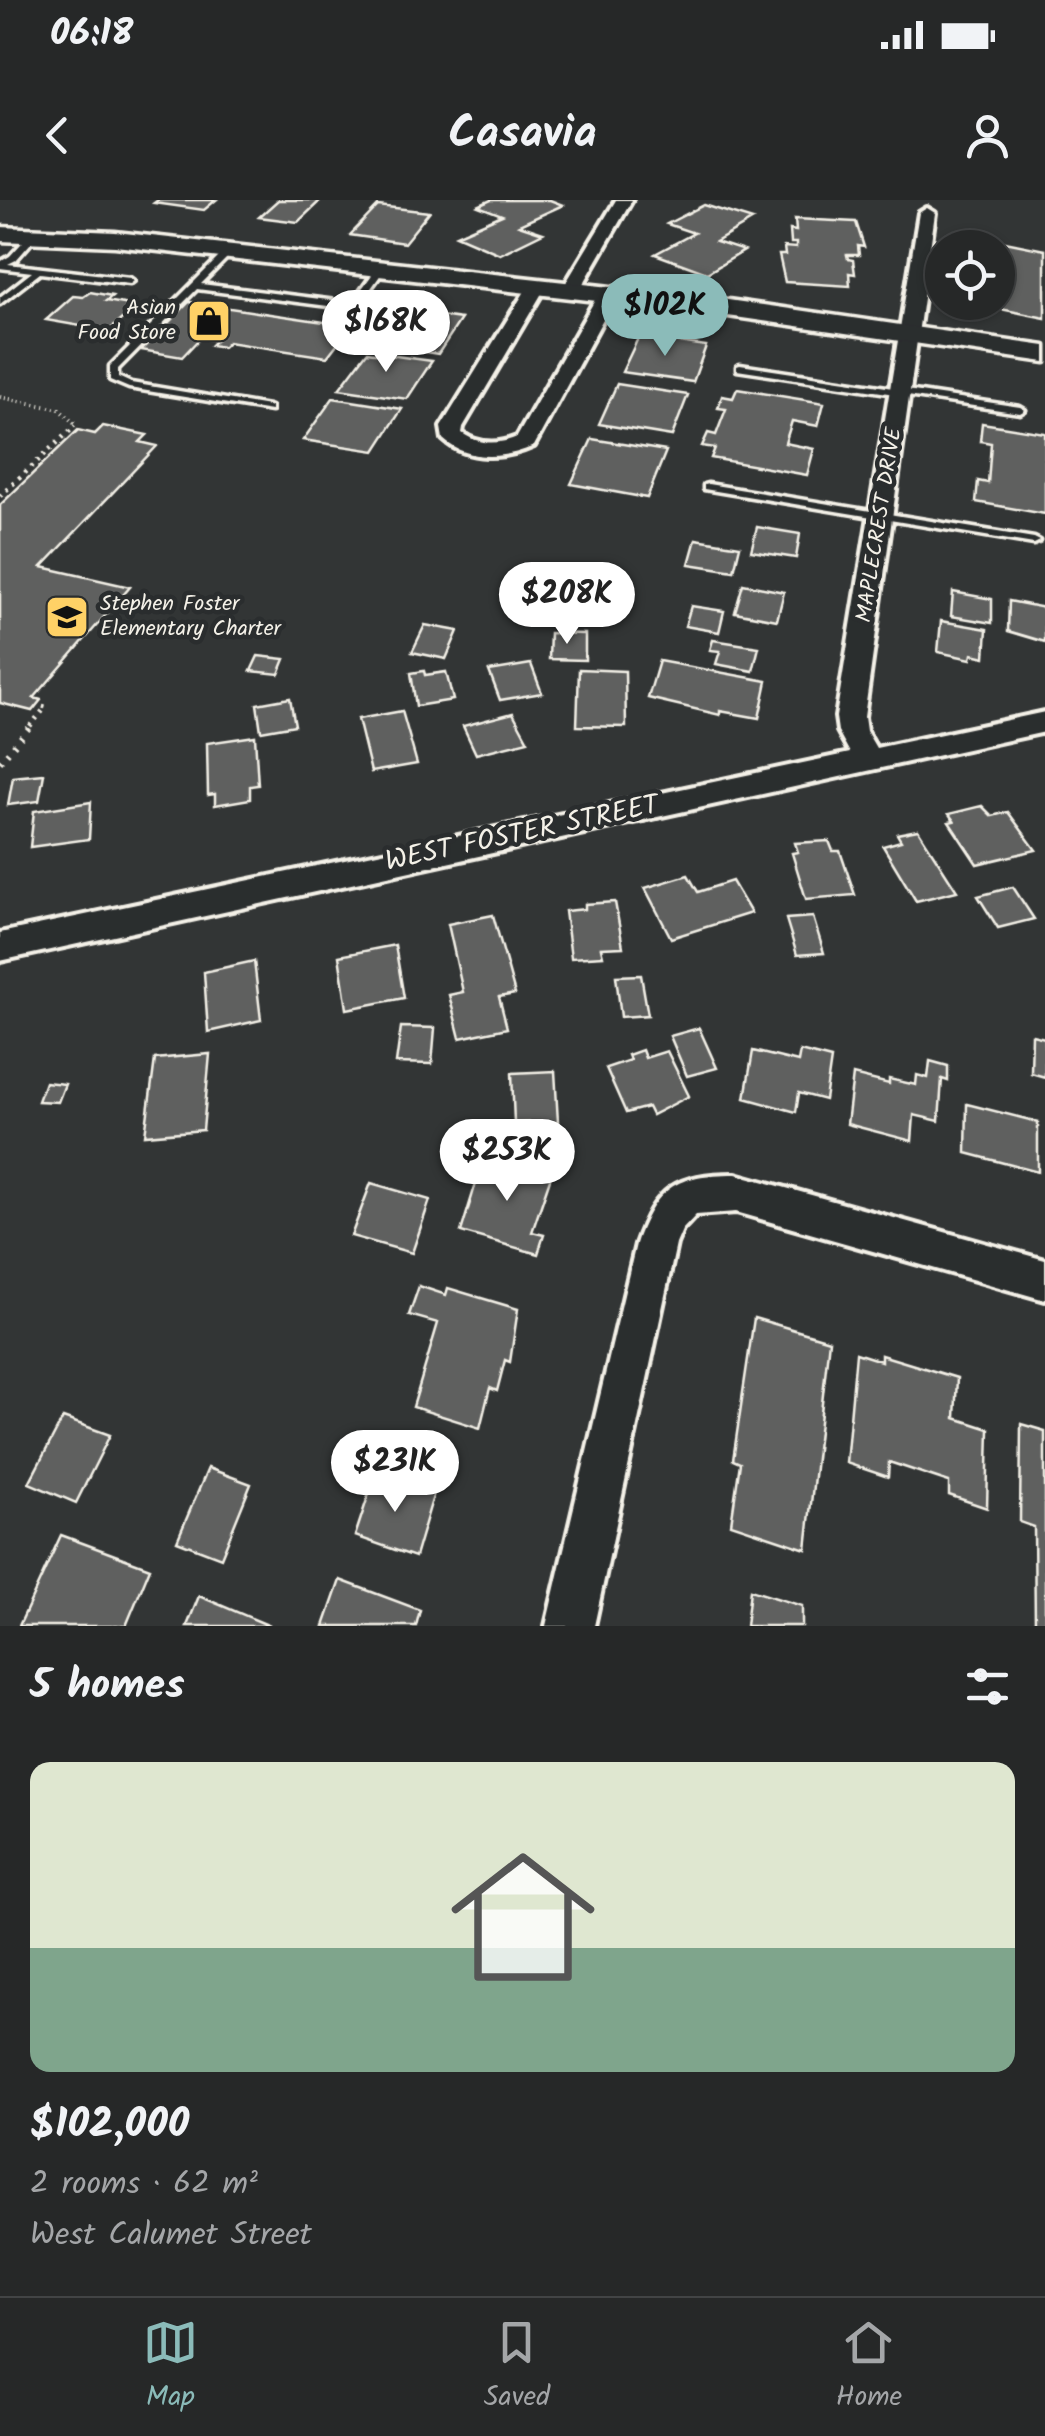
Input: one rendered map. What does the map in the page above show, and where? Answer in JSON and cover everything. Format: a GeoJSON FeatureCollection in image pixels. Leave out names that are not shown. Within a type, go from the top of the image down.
{"type":"FeatureCollection","features":[{"type":"Feature","properties":{"kind":"main road"},"geometry":{"type":"LineString","coordinates":[[0,234],[230,251],[607,295],[1045,354]]}},
{"type":"Feature","properties":{"kind":"street"},"geometry":{"type":"LineString","coordinates":[[570,291],[624,200]]}},
{"type":"Feature","properties":{"kind":"street","name":"MAPLECREST DRIVE"},"geometry":{"type":"LineString","coordinates":[[868,759],[852,731],[850,717],[926,213]]}},
{"type":"Feature","properties":{"kind":"street"},"geometry":{"type":"LineString","coordinates":[[536,288],[452,427],[456,441],[496,450],[512,449],[526,441],[607,295]]}},
{"type":"Feature","properties":{"kind":"street","name":"WEST FOSTER STREET"},"geometry":{"type":"LineString","coordinates":[[0,947],[1045,722]]}},
{"type":"Feature","properties":{"kind":"street"},"geometry":{"type":"LineString","coordinates":[[570,1626],[656,1244],[664,1219],[678,1201],[702,1192],[736,1193],[1045,1280]]}},
{"type":"Feature","properties":{"kind":"lane"},"geometry":{"type":"LineString","coordinates":[[0,266],[13,258],[34,234]]}},
{"type":"Feature","properties":{"kind":"lane"},"geometry":{"type":"LineString","coordinates":[[230,251],[113,368],[114,378],[130,385],[268,409]]}},
{"type":"Feature","properties":{"kind":"lane"},"geometry":{"type":"LineString","coordinates":[[0,266],[130,282]]}},
{"type":"Feature","properties":{"kind":"lane"},"geometry":{"type":"LineString","coordinates":[[195,286],[336,304],[361,296],[380,270]]}},
{"type":"Feature","properties":{"kind":"lane"},"geometry":{"type":"LineString","coordinates":[[0,301],[36,273]]}},
{"type":"Feature","properties":{"kind":"lane"},"geometry":{"type":"LineString","coordinates":[[740,368],[1020,410]]}},
{"type":"Feature","properties":{"kind":"lane"},"geometry":{"type":"LineString","coordinates":[[708,487],[1034,541]]}},
{"type":"Feature","properties":{"kind":"path"},"geometry":{"type":"LineString","coordinates":[[0,397],[59,409],[76,425],[0,496]]}},
{"type":"Feature","properties":{"kind":"path"},"geometry":{"type":"LineString","coordinates":[[0,762],[46,706],[38,705]]}},
{"type":"Feature","properties":{"kind":"building"},"geometry":{"type":"Polygon","coordinates":[[[216,200],[204,210],[154,203],[216,200]]]}},
{"type":"Feature","properties":{"kind":"building"},"geometry":{"type":"Polygon","coordinates":[[[278,200],[321,200],[298,222],[259,217],[278,200]]]}},
{"type":"Feature","properties":{"kind":"building"},"geometry":{"type":"Polygon","coordinates":[[[491,200],[550,200],[563,205],[519,225],[543,233],[500,254],[456,235],[502,215],[478,206],[491,200]]]}},
{"type":"Feature","properties":{"kind":"building"},"geometry":{"type":"Polygon","coordinates":[[[704,205],[753,220],[716,242],[744,251],[707,273],[655,254],[694,233],[667,224],[704,205]]]}},
{"type":"Feature","properties":{"kind":"building"},"geometry":{"type":"Polygon","coordinates":[[[378,206],[429,212],[404,243],[350,235],[378,206]]]}},
{"type":"Feature","properties":{"kind":"building"},"geometry":{"type":"Polygon","coordinates":[[[795,219],[856,222],[864,247],[858,246],[859,255],[847,255],[853,260],[855,274],[849,273],[850,286],[785,282],[779,255],[785,255],[784,247],[796,248],[796,243],[791,243],[790,230],[796,231],[795,219]]]}},
{"type":"Feature","properties":{"kind":"building"},"geometry":{"type":"Polygon","coordinates":[[[1015,244],[1045,250],[1045,318],[1015,312],[1015,244]]]}},
{"type":"Feature","properties":{"kind":"building"},"geometry":{"type":"Polygon","coordinates":[[[90,292],[112,296],[106,301],[136,306],[109,331],[46,320],[73,296],[83,297],[90,292]]]}},
{"type":"Feature","properties":{"kind":"building"},"geometry":{"type":"Polygon","coordinates":[[[189,302],[351,326],[327,357],[228,342],[223,347],[211,345],[216,340],[200,338],[182,357],[141,350],[189,302]]]}},
{"type":"Feature","properties":{"kind":"building"},"geometry":{"type":"Polygon","coordinates":[[[398,310],[461,319],[438,354],[372,344],[398,310]]]}},
{"type":"Feature","properties":{"kind":"building"},"geometry":{"type":"Polygon","coordinates":[[[639,336],[706,346],[693,382],[622,372],[639,336]]]}},
{"type":"Feature","properties":{"kind":"building"},"geometry":{"type":"Polygon","coordinates":[[[367,352],[432,361],[407,399],[339,389],[367,352]]]}},
{"type":"Feature","properties":{"kind":"building"},"geometry":{"type":"Polygon","coordinates":[[[617,384],[688,395],[672,436],[599,424],[617,384]]]}},
{"type":"Feature","properties":{"kind":"building"},"geometry":{"type":"Polygon","coordinates":[[[737,389],[824,403],[818,426],[792,421],[785,443],[814,449],[807,475],[711,458],[715,448],[702,446],[708,433],[716,435],[726,409],[718,408],[722,396],[733,398],[737,389]]]}},
{"type":"Feature","properties":{"kind":"building"},"geometry":{"type":"Polygon","coordinates":[[[333,398],[402,409],[375,451],[303,440],[333,398]]]}},
{"type":"Feature","properties":{"kind":"building"},"geometry":{"type":"Polygon","coordinates":[[[982,423],[1045,433],[1045,514],[976,502],[978,481],[988,483],[991,443],[980,441],[982,423]]]}},
{"type":"Feature","properties":{"kind":"building"},"geometry":{"type":"Polygon","coordinates":[[[103,426],[147,435],[140,442],[157,446],[42,567],[130,587],[34,698],[41,700],[32,711],[0,703],[0,505],[78,430],[95,434],[103,426]]]}},
{"type":"Feature","properties":{"kind":"building"},"geometry":{"type":"Polygon","coordinates":[[[592,439],[666,451],[647,498],[571,484],[592,439]]]}},
{"type":"Feature","properties":{"kind":"building"},"geometry":{"type":"Polygon","coordinates":[[[757,527],[800,534],[796,558],[751,551],[757,527]]]}},
{"type":"Feature","properties":{"kind":"building"},"geometry":{"type":"Polygon","coordinates":[[[696,539],[740,546],[734,571],[689,564],[696,539]]]}},
{"type":"Feature","properties":{"kind":"building"},"geometry":{"type":"Polygon","coordinates":[[[743,584],[784,592],[777,620],[735,612],[743,584]]]}},
{"type":"Feature","properties":{"kind":"building"},"geometry":{"type":"Polygon","coordinates":[[[953,592],[992,599],[992,623],[951,616],[953,592]]]}},
{"type":"Feature","properties":{"kind":"building"},"geometry":{"type":"Polygon","coordinates":[[[1009,601],[1045,608],[1045,642],[1008,631],[1009,601]]]}},
{"type":"Feature","properties":{"kind":"building"},"geometry":{"type":"Polygon","coordinates":[[[691,606],[724,611],[719,632],[685,626],[691,606]]]}},
{"type":"Feature","properties":{"kind":"building"},"geometry":{"type":"Polygon","coordinates":[[[941,621],[987,629],[985,657],[972,654],[971,659],[938,652],[941,621]]]}},
{"type":"Feature","properties":{"kind":"building"},"geometry":{"type":"Polygon","coordinates":[[[425,625],[458,631],[446,659],[412,652],[425,625]]]}},
{"type":"Feature","properties":{"kind":"building"},"geometry":{"type":"Polygon","coordinates":[[[550,633],[585,634],[585,660],[549,659],[550,633]]]}},
{"type":"Feature","properties":{"kind":"building"},"geometry":{"type":"Polygon","coordinates":[[[713,640],[759,647],[753,671],[716,664],[720,651],[710,650],[713,640]]]}},
{"type":"Feature","properties":{"kind":"building"},"geometry":{"type":"Polygon","coordinates":[[[258,656],[285,659],[279,674],[251,671],[258,656]]]}},
{"type":"Feature","properties":{"kind":"building"},"geometry":{"type":"Polygon","coordinates":[[[659,661],[767,681],[759,718],[720,711],[720,715],[648,698],[659,661]]]}},
{"type":"Feature","properties":{"kind":"building"},"geometry":{"type":"Polygon","coordinates":[[[531,664],[542,693],[500,700],[489,671],[531,664]]]}},
{"type":"Feature","properties":{"kind":"building"},"geometry":{"type":"Polygon","coordinates":[[[579,669],[625,671],[626,727],[577,726],[579,669]]]}},
{"type":"Feature","properties":{"kind":"building"},"geometry":{"type":"Polygon","coordinates":[[[424,671],[425,675],[446,672],[453,700],[416,706],[411,673],[424,671]]]}},
{"type":"Feature","properties":{"kind":"building"},"geometry":{"type":"Polygon","coordinates":[[[290,698],[295,725],[261,731],[257,704],[290,698]]]}},
{"type":"Feature","properties":{"kind":"building"},"geometry":{"type":"Polygon","coordinates":[[[402,711],[417,764],[371,772],[358,719],[402,711]]]}},
{"type":"Feature","properties":{"kind":"building"},"geometry":{"type":"Polygon","coordinates":[[[513,713],[528,741],[476,754],[463,726],[513,713]]]}},
{"type":"Feature","properties":{"kind":"building"},"geometry":{"type":"Polygon","coordinates":[[[255,736],[258,785],[250,786],[250,799],[215,805],[215,794],[208,795],[207,743],[255,736]]]}},
{"type":"Feature","properties":{"kind":"building"},"geometry":{"type":"Polygon","coordinates":[[[44,774],[39,801],[8,805],[13,777],[44,774]]]}},
{"type":"Feature","properties":{"kind":"building"},"geometry":{"type":"Polygon","coordinates":[[[91,802],[89,839],[30,847],[34,811],[91,802]]]}},
{"type":"Feature","properties":{"kind":"building"},"geometry":{"type":"Polygon","coordinates":[[[982,806],[992,816],[1008,812],[1036,850],[977,864],[949,822],[954,821],[949,814],[982,806]]]}},
{"type":"Feature","properties":{"kind":"building"},"geometry":{"type":"Polygon","coordinates":[[[918,830],[957,891],[916,901],[883,846],[901,841],[897,834],[918,830]]]}},
{"type":"Feature","properties":{"kind":"building"},"geometry":{"type":"Polygon","coordinates":[[[829,841],[833,851],[840,851],[855,895],[806,899],[792,853],[798,852],[795,843],[829,841]]]}},
{"type":"Feature","properties":{"kind":"building"},"geometry":{"type":"Polygon","coordinates":[[[688,875],[698,892],[732,881],[751,913],[671,938],[645,888],[688,875]]]}},
{"type":"Feature","properties":{"kind":"building"},"geometry":{"type":"Polygon","coordinates":[[[1013,887],[1034,919],[998,928],[978,896],[1013,887]]]}},
{"type":"Feature","properties":{"kind":"building"},"geometry":{"type":"Polygon","coordinates":[[[615,902],[623,947],[601,948],[603,956],[571,958],[565,911],[585,909],[585,904],[615,902]]]}},
{"type":"Feature","properties":{"kind":"building"},"geometry":{"type":"Polygon","coordinates":[[[493,915],[515,994],[499,997],[507,1028],[460,1038],[449,995],[463,992],[448,924],[493,915]]]}},
{"type":"Feature","properties":{"kind":"building"},"geometry":{"type":"Polygon","coordinates":[[[813,917],[824,953],[797,955],[786,919],[813,917]]]}},
{"type":"Feature","properties":{"kind":"building"},"geometry":{"type":"Polygon","coordinates":[[[395,945],[404,998],[347,1009],[339,956],[395,945]]]}},
{"type":"Feature","properties":{"kind":"building"},"geometry":{"type":"Polygon","coordinates":[[[254,961],[261,1020],[208,1032],[204,972],[254,961]]]}},
{"type":"Feature","properties":{"kind":"building"},"geometry":{"type":"Polygon","coordinates":[[[641,975],[648,1015],[621,1017],[616,976],[641,975]]]}},
{"type":"Feature","properties":{"kind":"building"},"geometry":{"type":"Polygon","coordinates":[[[401,1027],[435,1028],[432,1064],[396,1063],[401,1027]]]}},
{"type":"Feature","properties":{"kind":"building"},"geometry":{"type":"Polygon","coordinates":[[[699,1028],[717,1068],[687,1076],[670,1036],[699,1028]]]}},
{"type":"Feature","properties":{"kind":"building"},"geometry":{"type":"Polygon","coordinates":[[[1032,1035],[1045,1038],[1045,1077],[1031,1073],[1032,1035]]]}},
{"type":"Feature","properties":{"kind":"building"},"geometry":{"type":"Polygon","coordinates":[[[642,1050],[645,1058],[667,1051],[689,1096],[652,1115],[648,1107],[626,1113],[606,1068],[630,1060],[628,1055],[642,1050]]]}},
{"type":"Feature","properties":{"kind":"building"},"geometry":{"type":"Polygon","coordinates":[[[753,1051],[798,1062],[800,1051],[831,1059],[825,1100],[799,1093],[796,1112],[745,1098],[753,1051]]]}},
{"type":"Feature","properties":{"kind":"building"},"geometry":{"type":"Polygon","coordinates":[[[210,1054],[203,1130],[145,1135],[155,1059],[210,1054]]]}},
{"type":"Feature","properties":{"kind":"building"},"geometry":{"type":"Polygon","coordinates":[[[930,1061],[948,1066],[948,1081],[942,1079],[939,1121],[914,1115],[912,1141],[847,1124],[853,1075],[889,1084],[889,1079],[916,1085],[917,1075],[928,1078],[930,1061]]]}},
{"type":"Feature","properties":{"kind":"building"},"geometry":{"type":"Polygon","coordinates":[[[555,1071],[558,1122],[514,1123],[512,1073],[555,1071]]]}},
{"type":"Feature","properties":{"kind":"building"},"geometry":{"type":"Polygon","coordinates":[[[45,1082],[65,1084],[58,1102],[38,1101],[45,1082]]]}},
{"type":"Feature","properties":{"kind":"building"},"geometry":{"type":"Polygon","coordinates":[[[967,1104],[1038,1122],[1038,1172],[966,1153],[967,1104]]]}},
{"type":"Feature","properties":{"kind":"building"},"geometry":{"type":"Polygon","coordinates":[[[485,1154],[552,1173],[532,1232],[544,1235],[538,1254],[461,1232],[485,1154]]]}},
{"type":"Feature","properties":{"kind":"building"},"geometry":{"type":"Polygon","coordinates":[[[371,1183],[430,1200],[412,1253],[351,1236],[371,1183]]]}},
{"type":"Feature","properties":{"kind":"building"},"geometry":{"type":"Polygon","coordinates":[[[419,1286],[446,1295],[448,1288],[518,1309],[510,1362],[505,1360],[497,1391],[490,1388],[480,1428],[413,1407],[438,1323],[409,1315],[419,1286]]]}},
{"type":"Feature","properties":{"kind":"building"},"geometry":{"type":"Polygon","coordinates":[[[754,1318],[829,1340],[806,1549],[731,1524],[740,1463],[733,1460],[754,1318]]]}},
{"type":"Feature","properties":{"kind":"building"},"geometry":{"type":"Polygon","coordinates":[[[856,1353],[881,1361],[881,1355],[957,1378],[955,1418],[989,1429],[987,1508],[949,1495],[949,1482],[889,1462],[888,1477],[846,1463],[856,1353]]]}},
{"type":"Feature","properties":{"kind":"building"},"geometry":{"type":"Polygon","coordinates":[[[63,1418],[110,1435],[76,1503],[29,1483],[63,1418]]]}},
{"type":"Feature","properties":{"kind":"building"},"geometry":{"type":"Polygon","coordinates":[[[1021,1424],[1045,1431],[1045,1626],[1035,1626],[1034,1527],[1020,1522],[1021,1424]]]}},
{"type":"Feature","properties":{"kind":"building"},"geometry":{"type":"Polygon","coordinates":[[[208,1468],[251,1484],[221,1558],[177,1541],[208,1468]]]}},
{"type":"Feature","properties":{"kind":"building"},"geometry":{"type":"Polygon","coordinates":[[[376,1472],[434,1493],[415,1557],[355,1536],[376,1472]]]}},
{"type":"Feature","properties":{"kind":"building"},"geometry":{"type":"Polygon","coordinates":[[[61,1535],[150,1568],[126,1626],[19,1626],[61,1535]]]}},
{"type":"Feature","properties":{"kind":"building"},"geometry":{"type":"Polygon","coordinates":[[[340,1580],[420,1610],[416,1626],[324,1626],[340,1580]]]}},
{"type":"Feature","properties":{"kind":"building"},"geometry":{"type":"Polygon","coordinates":[[[750,1590],[802,1606],[802,1626],[746,1626],[750,1590]]]}},
{"type":"Feature","properties":{"kind":"building"},"geometry":{"type":"Polygon","coordinates":[[[199,1596],[270,1626],[187,1626],[199,1596]]]}},
{"type":"Feature","properties":{"kind":"place","name":"Asian Food Store"},"geometry":{"type":"Point","coordinates":[209,321]}},
{"type":"Feature","properties":{"kind":"place","name":"Stephen Foster Elementary Charter"},"geometry":{"type":"Point","coordinates":[67,617]}}]}
